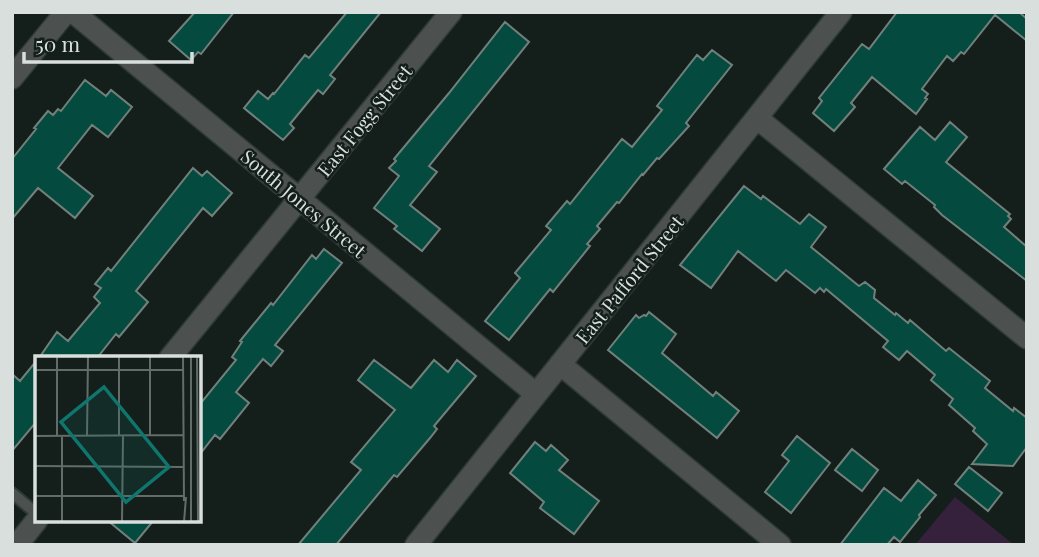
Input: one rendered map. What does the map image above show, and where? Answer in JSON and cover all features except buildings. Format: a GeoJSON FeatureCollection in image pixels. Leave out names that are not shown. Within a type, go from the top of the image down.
{"type":"FeatureCollection","features":[{"type":"Feature","properties":{"kind":"street"},"geometry":{"type":"LineString","coordinates":[[12,78],[66,12]]}},
{"type":"Feature","properties":{"kind":"street","name":"South Jones Street"},"geometry":{"type":"LineString","coordinates":[[73,12],[536,394]]}},
{"type":"Feature","properties":{"kind":"street","name":"East Fogg Street"},"geometry":{"type":"LineString","coordinates":[[172,356],[451,12]]}},
{"type":"Feature","properties":{"kind":"street","name":"East Pafford Street"},"geometry":{"type":"LineString","coordinates":[[415,545],[841,12]]}},
{"type":"Feature","properties":{"kind":"street"},"geometry":{"type":"LineString","coordinates":[[757,118],[1027,338]]}},
{"type":"Feature","properties":{"kind":"street"},"geometry":{"type":"LineString","coordinates":[[560,365],[780,545]]}},
{"type":"Feature","properties":{"kind":"street"},"geometry":{"type":"LineString","coordinates":[[17,545],[35,522]]}},
{"type":"Feature","properties":{"kind":"lane"},"geometry":{"type":"LineString","coordinates":[[12,493],[35,512]]}},
{"type":"Feature","properties":{"kind":"shaded area"},"geometry":{"type":"Polygon","coordinates":[[[955,497],[1014,545],[915,545],[955,497]]]}}]}
